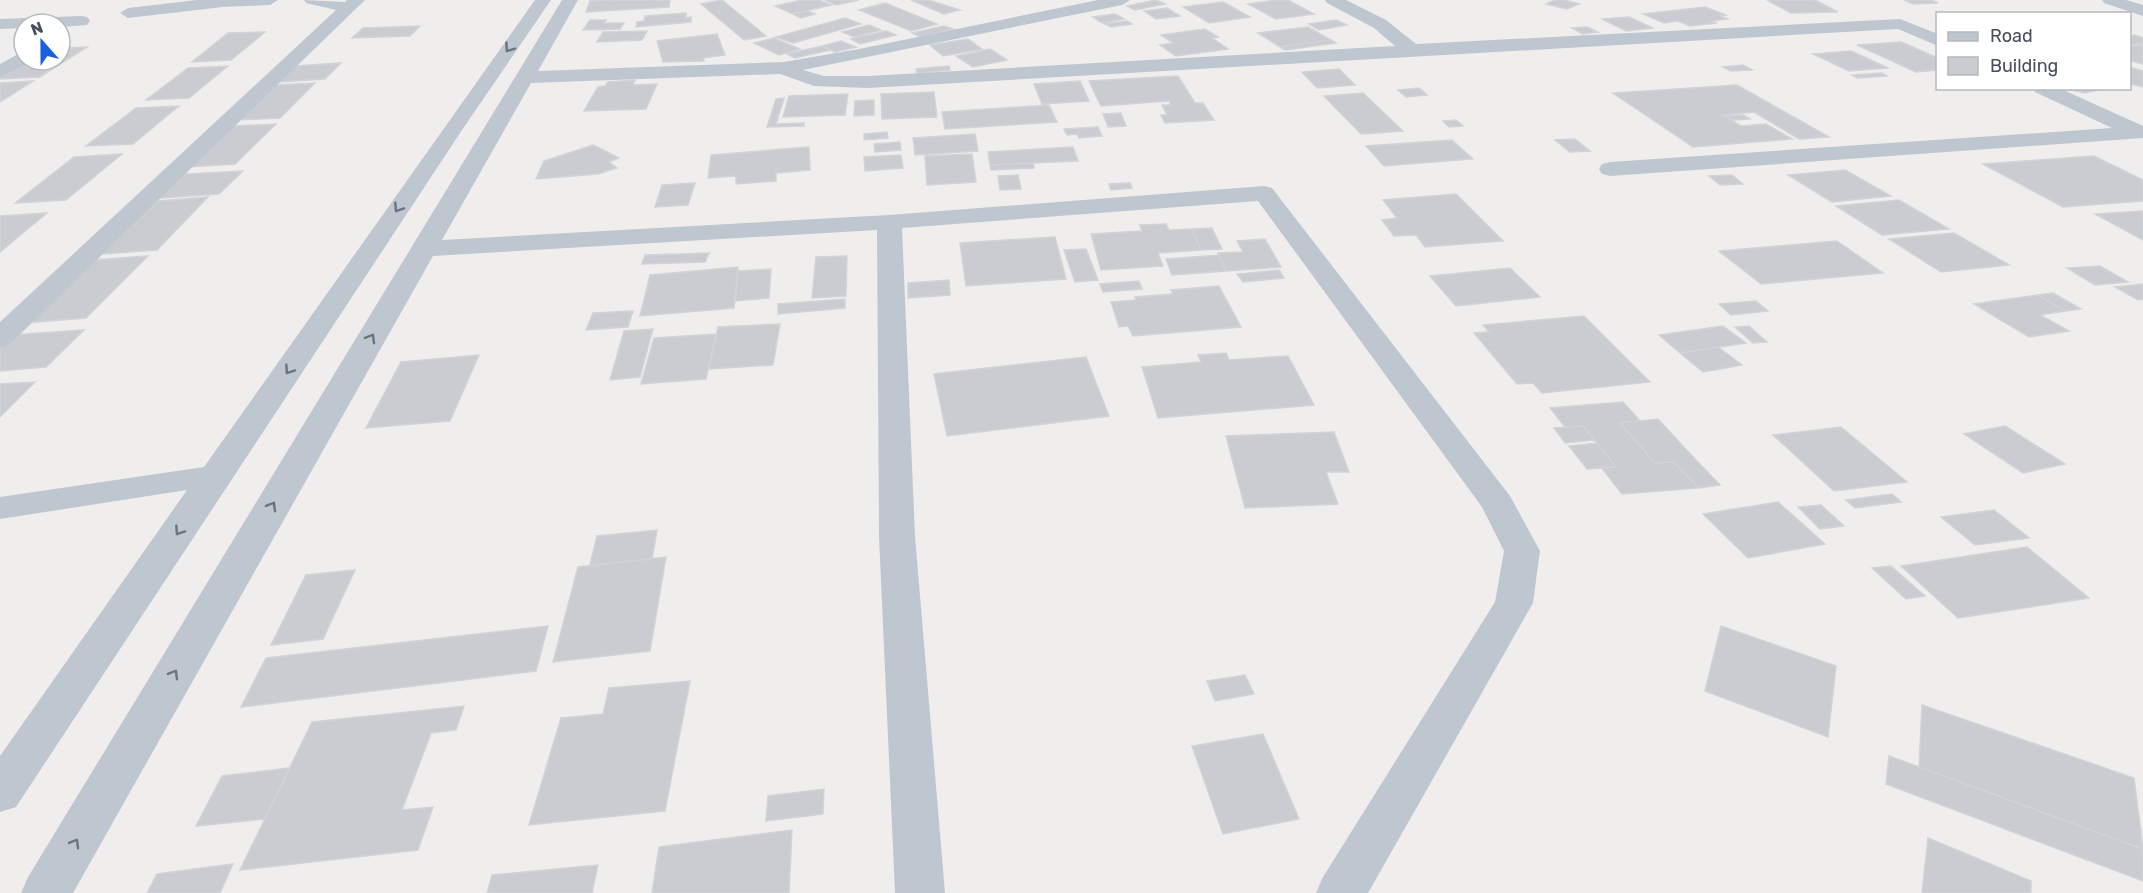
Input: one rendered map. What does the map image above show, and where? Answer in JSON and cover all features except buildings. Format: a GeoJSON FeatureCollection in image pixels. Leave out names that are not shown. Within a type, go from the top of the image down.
{"type":"FeatureCollection","features":[{"type":"Feature","properties":{"kind":"street"},"geometry":{"type":"LineString","coordinates":[[128,13],[223,2],[270,0]]}},
{"type":"Feature","properties":{"kind":"street"},"geometry":{"type":"LineString","coordinates":[[312,0],[353,4]]}},
{"type":"Feature","properties":{"kind":"street"},"geometry":{"type":"LineString","coordinates":[[0,793],[451,130],[543,0]]}},
{"type":"Feature","properties":{"kind":"street"},"geometry":{"type":"LineString","coordinates":[[46,893],[570,0]]}},
{"type":"Feature","properties":{"kind":"street"},"geometry":{"type":"LineString","coordinates":[[525,77],[784,68],[859,55],[1122,0]]}},
{"type":"Feature","properties":{"kind":"street"},"geometry":{"type":"LineString","coordinates":[[1333,0],[1380,24],[1412,50]]}},
{"type":"Feature","properties":{"kind":"street"},"geometry":{"type":"LineString","coordinates":[[2110,0],[2143,11]]}},
{"type":"Feature","properties":{"kind":"street"},"geometry":{"type":"LineString","coordinates":[[0,338],[353,4]]}},
{"type":"Feature","properties":{"kind":"street"},"geometry":{"type":"LineString","coordinates":[[72,27],[97,10]]}},
{"type":"Feature","properties":{"kind":"street"},"geometry":{"type":"LineString","coordinates":[[0,24],[81,21]]}},
{"type":"Feature","properties":{"kind":"street"},"geometry":{"type":"LineString","coordinates":[[784,68],[802,78],[825,83],[868,82],[1900,24],[1936,40]]}},
{"type":"Feature","properties":{"kind":"street"},"geometry":{"type":"LineString","coordinates":[[2046,90],[2142,133]]}},
{"type":"Feature","properties":{"kind":"street"},"geometry":{"type":"LineString","coordinates":[[1610,169],[2142,133]]}},
{"type":"Feature","properties":{"kind":"street"},"geometry":{"type":"LineString","coordinates":[[423,249],[889,222],[1264,193],[1498,504],[1521,551],[1514,603],[1341,893]]}},
{"type":"Feature","properties":{"kind":"street"},"geometry":{"type":"LineString","coordinates":[[889,222],[897,536],[921,893]]}},
{"type":"Feature","properties":{"kind":"street"},"geometry":{"type":"LineString","coordinates":[[0,508],[218,475]]}}]}
